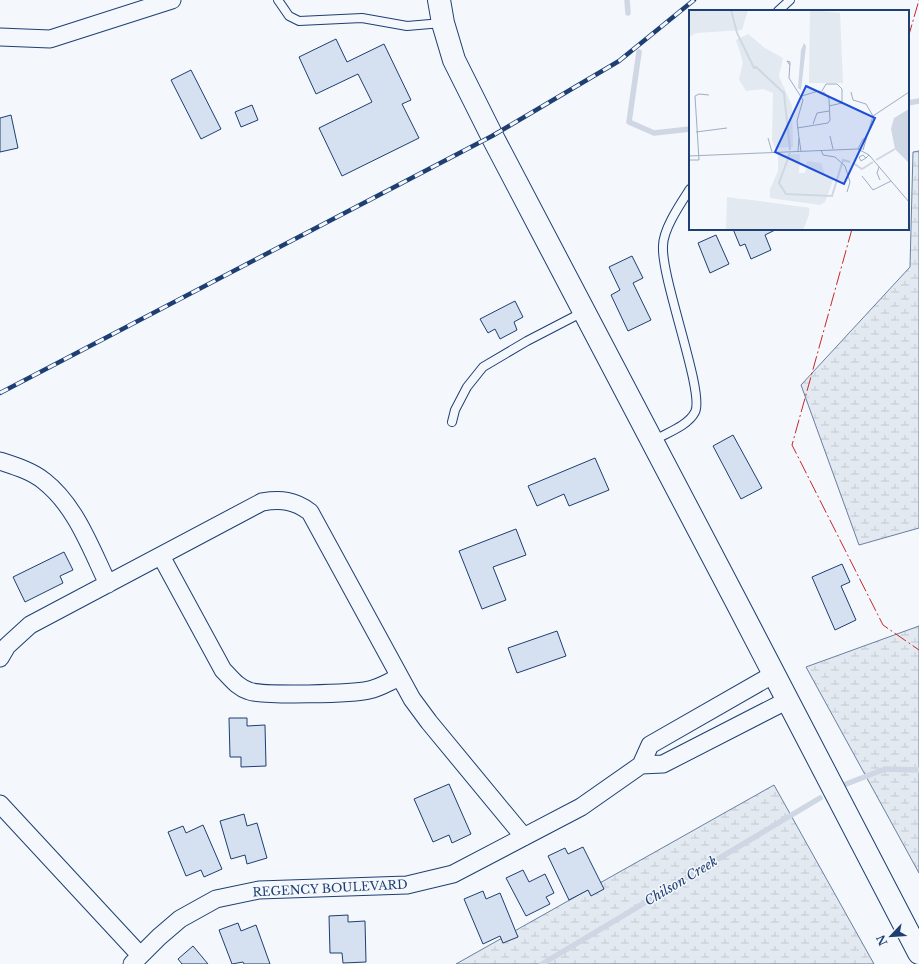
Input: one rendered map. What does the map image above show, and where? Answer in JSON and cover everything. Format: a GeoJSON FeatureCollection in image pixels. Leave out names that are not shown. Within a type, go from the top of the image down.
{"type":"FeatureCollection","features":[{"type":"Feature","properties":{"kind":"main road"},"geometry":{"type":"LineString","coordinates":[[439,0],[443,23],[454,60],[919,953]]}},
{"type":"Feature","properties":{"kind":"street"},"geometry":{"type":"LineString","coordinates":[[0,37],[50,39],[172,0]]}},
{"type":"Feature","properties":{"kind":"street"},"geometry":{"type":"LineString","coordinates":[[0,461],[25,470],[44,481],[67,504],[108,584]]}},
{"type":"Feature","properties":{"kind":"street"},"geometry":{"type":"LineString","coordinates":[[0,658],[7,646],[30,625],[262,502],[283,500],[301,505],[310,512],[412,699],[429,722],[524,837]]}},
{"type":"Feature","properties":{"kind":"street"},"geometry":{"type":"LineString","coordinates":[[161,556],[223,670],[237,685],[249,691],[263,693],[335,692],[369,690],[400,677]]}},
{"type":"Feature","properties":{"kind":"street"},"geometry":{"type":"LineString","coordinates":[[774,674],[650,745],[642,764],[663,764],[788,700]]}},
{"type":"Feature","properties":{"kind":"street","name":"REGENCY BOULEVARD"},"geometry":{"type":"LineString","coordinates":[[136,959],[180,920],[216,899],[237,893],[259,890],[407,885],[453,874],[581,807],[642,764]]}},
{"type":"Feature","properties":{"kind":"street"},"geometry":{"type":"LineString","coordinates":[[0,804],[136,959]]}},
{"type":"Feature","properties":{"kind":"lane"},"geometry":{"type":"LineString","coordinates":[[278,0],[289,16],[299,21],[362,18],[407,26],[443,23]]}},
{"type":"Feature","properties":{"kind":"lane"},"geometry":{"type":"LineString","coordinates":[[779,10],[790,0]]}},
{"type":"Feature","properties":{"kind":"lane"},"geometry":{"type":"LineString","coordinates":[[653,441],[690,418],[696,411],[697,403],[689,364],[673,302],[662,246],[668,228],[689,191]]}},
{"type":"Feature","properties":{"kind":"lane"},"geometry":{"type":"LineString","coordinates":[[452,422],[455,410],[467,387],[483,367],[527,341],[584,311]]}},
{"type":"Feature","properties":{"kind":"green space"},"geometry":{"type":"Polygon","coordinates":[[[919,151],[919,528],[859,545],[801,385],[910,267],[913,152],[919,151]]]}},
{"type":"Feature","properties":{"kind":"green space"},"geometry":{"type":"Polygon","coordinates":[[[919,626],[919,873],[806,667],[919,626]]]}},
{"type":"Feature","properties":{"kind":"green space"},"geometry":{"type":"Polygon","coordinates":[[[774,785],[874,964],[456,964],[774,785]]]}},
{"type":"Feature","properties":{"kind":"building"},"geometry":{"type":"Polygon","coordinates":[[[336,39],[347,62],[384,44],[411,100],[402,104],[419,138],[342,176],[319,128],[372,102],[358,74],[316,94],[299,57],[336,39]]]}},
{"type":"Feature","properties":{"kind":"building"},"geometry":{"type":"Polygon","coordinates":[[[191,70],[221,129],[201,139],[171,80],[191,70]]]}},
{"type":"Feature","properties":{"kind":"building"},"geometry":{"type":"Polygon","coordinates":[[[252,105],[258,120],[241,127],[235,112],[252,105]]]}},
{"type":"Feature","properties":{"kind":"building"},"geometry":{"type":"Polygon","coordinates":[[[11,115],[18,148],[0,152],[0,118],[11,115]]]}},
{"type":"Feature","properties":{"kind":"building"},"geometry":{"type":"Polygon","coordinates":[[[733,230],[775,230],[765,235],[771,250],[751,259],[745,244],[740,246],[733,230]]]}},
{"type":"Feature","properties":{"kind":"building"},"geometry":{"type":"Polygon","coordinates":[[[716,235],[729,264],[710,273],[698,243],[716,235]]]}},
{"type":"Feature","properties":{"kind":"building"},"geometry":{"type":"Polygon","coordinates":[[[632,256],[643,278],[633,283],[651,320],[628,331],[611,295],[620,290],[609,267],[632,256]]]}},
{"type":"Feature","properties":{"kind":"building"},"geometry":{"type":"Polygon","coordinates":[[[515,301],[523,317],[514,322],[517,330],[500,339],[495,329],[488,333],[480,319],[515,301]]]}},
{"type":"Feature","properties":{"kind":"building"},"geometry":{"type":"Polygon","coordinates":[[[733,435],[762,488],[741,499],[713,446],[733,435]]]}},
{"type":"Feature","properties":{"kind":"building"},"geometry":{"type":"Polygon","coordinates":[[[595,458],[609,490],[569,506],[564,494],[537,506],[528,486],[595,458]]]}},
{"type":"Feature","properties":{"kind":"building"},"geometry":{"type":"Polygon","coordinates":[[[516,529],[526,555],[493,567],[506,600],[482,609],[459,551],[516,529]]]}},
{"type":"Feature","properties":{"kind":"building"},"geometry":{"type":"Polygon","coordinates":[[[64,552],[73,570],[60,576],[63,583],[25,602],[13,577],[64,552]]]}},
{"type":"Feature","properties":{"kind":"building"},"geometry":{"type":"Polygon","coordinates":[[[842,564],[850,582],[841,586],[856,620],[835,630],[812,577],[842,564]]]}},
{"type":"Feature","properties":{"kind":"building"},"geometry":{"type":"Polygon","coordinates":[[[557,631],[566,656],[517,673],[508,648],[557,631]]]}},
{"type":"Feature","properties":{"kind":"building"},"geometry":{"type":"Polygon","coordinates":[[[229,718],[247,718],[247,726],[265,725],[266,766],[241,767],[241,757],[230,757],[229,718]]]}},
{"type":"Feature","properties":{"kind":"building"},"geometry":{"type":"Polygon","coordinates":[[[449,784],[471,834],[452,843],[449,835],[433,842],[414,799],[449,784]]]}},
{"type":"Feature","properties":{"kind":"building"},"geometry":{"type":"Polygon","coordinates":[[[244,814],[247,826],[257,823],[267,858],[247,864],[245,855],[231,859],[220,821],[244,814]]]}},
{"type":"Feature","properties":{"kind":"building"},"geometry":{"type":"Polygon","coordinates":[[[203,825],[222,869],[204,877],[201,870],[186,876],[168,832],[183,826],[186,833],[203,825]]]}},
{"type":"Feature","properties":{"kind":"building"},"geometry":{"type":"Polygon","coordinates":[[[583,847],[604,889],[591,896],[588,890],[569,900],[548,856],[565,848],[568,854],[583,847]]]}},
{"type":"Feature","properties":{"kind":"building"},"geometry":{"type":"Polygon","coordinates":[[[523,870],[529,882],[545,874],[554,893],[546,897],[550,904],[526,916],[506,878],[523,870]]]}},
{"type":"Feature","properties":{"kind":"building"},"geometry":{"type":"Polygon","coordinates":[[[483,891],[486,899],[500,893],[518,937],[503,943],[500,936],[483,944],[464,899],[483,891]]]}},
{"type":"Feature","properties":{"kind":"building"},"geometry":{"type":"Polygon","coordinates":[[[348,915],[348,922],[365,921],[366,962],[343,963],[342,953],[330,953],[329,916],[348,915]]]}},
{"type":"Feature","properties":{"kind":"building"},"geometry":{"type":"Polygon","coordinates":[[[238,923],[241,931],[256,925],[270,964],[244,964],[243,962],[232,964],[219,930],[238,923]]]}},
{"type":"Feature","properties":{"kind":"building"},"geometry":{"type":"Polygon","coordinates":[[[193,946],[208,964],[182,964],[178,959],[193,946]]]}},
{"type":"Feature","properties":{"kind":"waterway","name":"Chilson Creek"},"geometry":{"type":"LineString","coordinates":[[627,0],[628,13]]}},
{"type":"Feature","properties":{"kind":"waterway","name":"Chilson Creek"},"geometry":{"type":"LineString","coordinates":[[639,52],[629,122],[654,133],[689,129]]}},
{"type":"Feature","properties":{"kind":"waterway","name":"Chilson Creek"},"geometry":{"type":"LineString","coordinates":[[909,103],[919,101]]}},
{"type":"Feature","properties":{"kind":"waterway","name":"Chilson Creek"},"geometry":{"type":"LineString","coordinates":[[841,786],[885,769],[919,770]]}},
{"type":"Feature","properties":{"kind":"waterway","name":"Chilson Creek"},"geometry":{"type":"LineString","coordinates":[[542,964],[820,798]]}},
{"type":"Feature","properties":{"kind":"railway"},"geometry":{"type":"LineString","coordinates":[[0,393],[492,136],[619,61],[694,0]]}},
{"type":"Feature","properties":{"kind":"power"},"geometry":{"type":"LineString","coordinates":[[909,35],[919,0]]}},
{"type":"Feature","properties":{"kind":"power"},"geometry":{"type":"LineString","coordinates":[[852,230],[792,445],[883,625],[919,650]]}}]}
